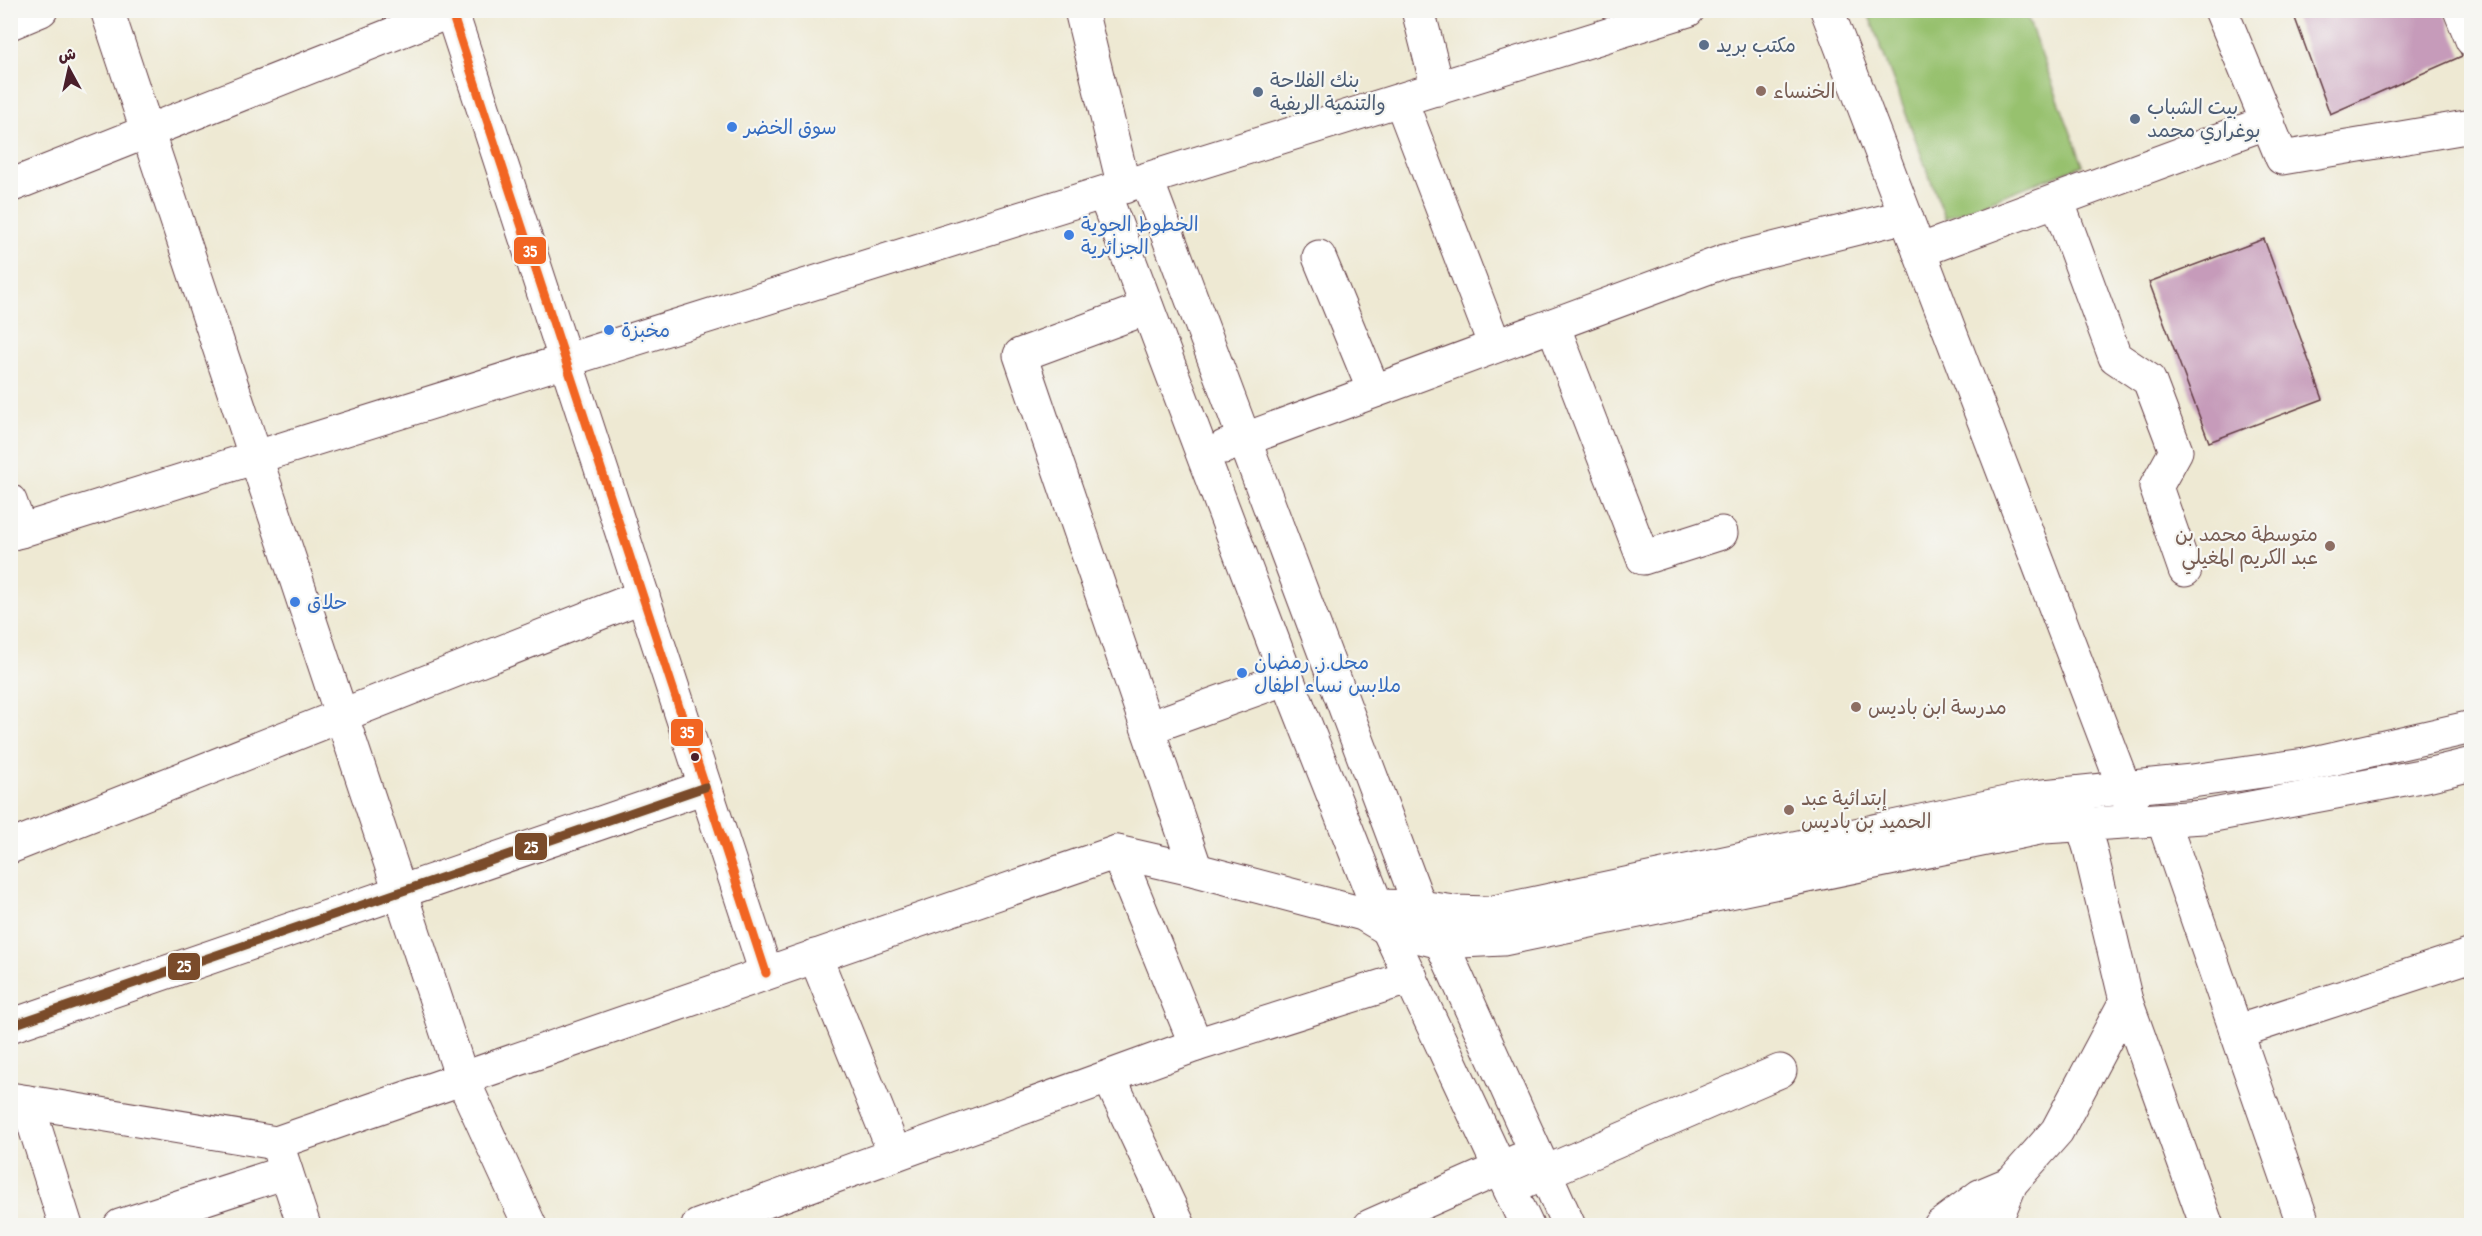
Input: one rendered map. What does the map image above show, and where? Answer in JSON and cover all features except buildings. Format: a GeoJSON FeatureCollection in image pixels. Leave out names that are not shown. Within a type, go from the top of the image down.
{"type":"FeatureCollection","features":[{"type":"Feature","properties":{"kind":"street"},"geometry":{"type":"LineString","coordinates":[[10,23],[41,10]]}},
{"type":"Feature","properties":{"kind":"street"},"geometry":{"type":"LineString","coordinates":[[107,10],[462,1078],[530,1226]]}},
{"type":"Feature","properties":{"kind":"street"},"geometry":{"type":"LineString","coordinates":[[1081,10],[1125,187],[1147,308],[1376,916],[1412,977],[1527,1226]]}},
{"type":"Feature","properties":{"kind":"street"},"geometry":{"type":"LineString","coordinates":[[1418,10],[1438,89]]}},
{"type":"Feature","properties":{"kind":"street"},"geometry":{"type":"LineString","coordinates":[[1827,10],[2124,788],[2150,820],[2236,1032],[2304,1226]]}},
{"type":"Feature","properties":{"kind":"street"},"geometry":{"type":"LineString","coordinates":[[2221,10],[2282,158],[2472,126]]}},
{"type":"Feature","properties":{"kind":"street"},"geometry":{"type":"LineString","coordinates":[[2460,10],[2472,40]]}},
{"type":"Feature","properties":{"kind":"street"},"geometry":{"type":"LineString","coordinates":[[10,186],[451,11],[766,973]]}},
{"type":"Feature","properties":{"kind":"street"},"geometry":{"type":"LineString","coordinates":[[14,522],[256,458],[1684,11]]}},
{"type":"Feature","properties":{"kind":"street"},"geometry":{"type":"LineString","coordinates":[[1401,100],[1495,346]]}},
{"type":"Feature","properties":{"kind":"street"},"geometry":{"type":"LineString","coordinates":[[1918,251],[2268,122]]}},
{"type":"Feature","properties":{"kind":"street"},"geometry":{"type":"LineString","coordinates":[[1125,187],[1244,440],[1420,907],[1441,942],[1569,1226]]}},
{"type":"Feature","properties":{"kind":"street"},"geometry":{"type":"LineString","coordinates":[[2057,200],[2115,357],[2149,380],[2176,451],[2156,487],[2185,570]]}},
{"type":"Feature","properties":{"kind":"street"},"geometry":{"type":"LineString","coordinates":[[1203,455],[1725,261],[1906,216]]}},
{"type":"Feature","properties":{"kind":"street"},"geometry":{"type":"LineString","coordinates":[[1319,257],[1374,391]]}},
{"type":"Feature","properties":{"kind":"street"},"geometry":{"type":"LineString","coordinates":[[1147,308],[1020,355],[1196,870]]}},
{"type":"Feature","properties":{"kind":"street"},"geometry":{"type":"LineString","coordinates":[[1553,325],[1643,558],[1721,534]]}},
{"type":"Feature","properties":{"kind":"street"},"geometry":{"type":"LineString","coordinates":[[10,847],[643,596]]}},
{"type":"Feature","properties":{"kind":"street"},"geometry":{"type":"LineString","coordinates":[[1148,728],[1287,678]]}},
{"type":"Feature","properties":{"kind":"street"},"geometry":{"type":"LineString","coordinates":[[1376,916],[1420,907],[1455,912],[1489,913],[2034,797],[2305,765],[2472,727]]}},
{"type":"Feature","properties":{"kind":"street"},"geometry":{"type":"LineString","coordinates":[[120,1226],[462,1078],[1117,852],[1376,916],[1441,942],[1503,939],[2044,827],[2203,817],[2313,798],[2472,764]]}},
{"type":"Feature","properties":{"kind":"street"},"geometry":{"type":"LineString","coordinates":[[10,1026],[705,787]]}},
{"type":"Feature","properties":{"kind":"street"},"geometry":{"type":"LineString","coordinates":[[2072,793],[2083,825],[2126,1001],[2207,1226]]}},
{"type":"Feature","properties":{"kind":"street"},"geometry":{"type":"LineString","coordinates":[[1117,852],[1196,1045]]}},
{"type":"Feature","properties":{"kind":"street"},"geometry":{"type":"LineString","coordinates":[[2236,1032],[2472,955]]}},
{"type":"Feature","properties":{"kind":"street"},"geometry":{"type":"LineString","coordinates":[[815,956],[895,1154]]}},
{"type":"Feature","properties":{"kind":"street"},"geometry":{"type":"LineString","coordinates":[[698,1226],[1196,1045],[1412,977]]}},
{"type":"Feature","properties":{"kind":"street"},"geometry":{"type":"LineString","coordinates":[[1990,1226],[1998,1215],[2011,1184],[2057,1131],[2126,1001]]}},
{"type":"Feature","properties":{"kind":"street"},"geometry":{"type":"LineString","coordinates":[[1370,1226],[1504,1178],[1780,1071]]}},
{"type":"Feature","properties":{"kind":"street"},"geometry":{"type":"LineString","coordinates":[[1109,1077],[1179,1226]]}},
{"type":"Feature","properties":{"kind":"street"},"geometry":{"type":"LineString","coordinates":[[19,1100],[281,1157]]}},
{"type":"Feature","properties":{"kind":"street"},"geometry":{"type":"LineString","coordinates":[[19,1100],[66,1226]]}},
{"type":"Feature","properties":{"kind":"street"},"geometry":{"type":"LineString","coordinates":[[281,1157],[304,1226]]}},
{"type":"Feature","properties":{"kind":"street"},"geometry":{"type":"LineString","coordinates":[[1940,1226],[1980,1196],[2011,1184]]}},
{"type":"Feature","properties":{"kind":"green space"},"geometry":{"type":"Polygon","coordinates":[[[1875,11],[2025,11],[2083,165],[1945,218],[1868,13],[1875,11]]]}},
{"type":"Feature","properties":{"kind":"transit line","name":"35"},"geometry":{"type":"LineString","coordinates":[[451,10],[766,973]]}},
{"type":"Feature","properties":{"kind":"transit line","name":"25"},"geometry":{"type":"LineString","coordinates":[[10,1026],[705,787]]}},
{"type":"Feature","properties":{"kind":"place","name":"مكتب بريد"},"geometry":{"type":"Point","coordinates":[1704,45]}},
{"type":"Feature","properties":{"kind":"place","name":"الخنساء"},"geometry":{"type":"Point","coordinates":[1761,91]}},
{"type":"Feature","properties":{"kind":"place","name":"بنك الفلاحة والتنمية الريفية"},"geometry":{"type":"Point","coordinates":[1258,92]}},
{"type":"Feature","properties":{"kind":"place","name":"بيت الشباب بوغراري محمد"},"geometry":{"type":"Point","coordinates":[2135,119]}},
{"type":"Feature","properties":{"kind":"place","name":"سوق الخضر"},"geometry":{"type":"Point","coordinates":[732,127]}},
{"type":"Feature","properties":{"kind":"place","name":"الخطوط الجوية الجزائرية"},"geometry":{"type":"Point","coordinates":[1069,235]}},
{"type":"Feature","properties":{"kind":"place","name":"مخبزة"},"geometry":{"type":"Point","coordinates":[609,330]}},
{"type":"Feature","properties":{"kind":"place","name":"متوسطة محمد بن عبد الكريم المغيلي"},"geometry":{"type":"Point","coordinates":[2330,546]}},
{"type":"Feature","properties":{"kind":"place","name":"حلاق"},"geometry":{"type":"Point","coordinates":[295,602]}},
{"type":"Feature","properties":{"kind":"place","name":"محل.ز. رمضان ملابس نساء اطفال"},"geometry":{"type":"Point","coordinates":[1242,673]}},
{"type":"Feature","properties":{"kind":"place","name":"مدرسة ابن باديس"},"geometry":{"type":"Point","coordinates":[1856,707]}},
{"type":"Feature","properties":{"kind":"place","name":"إبتدائية عبد الحميد بن باديس"},"geometry":{"type":"Point","coordinates":[1789,810]}}]}
